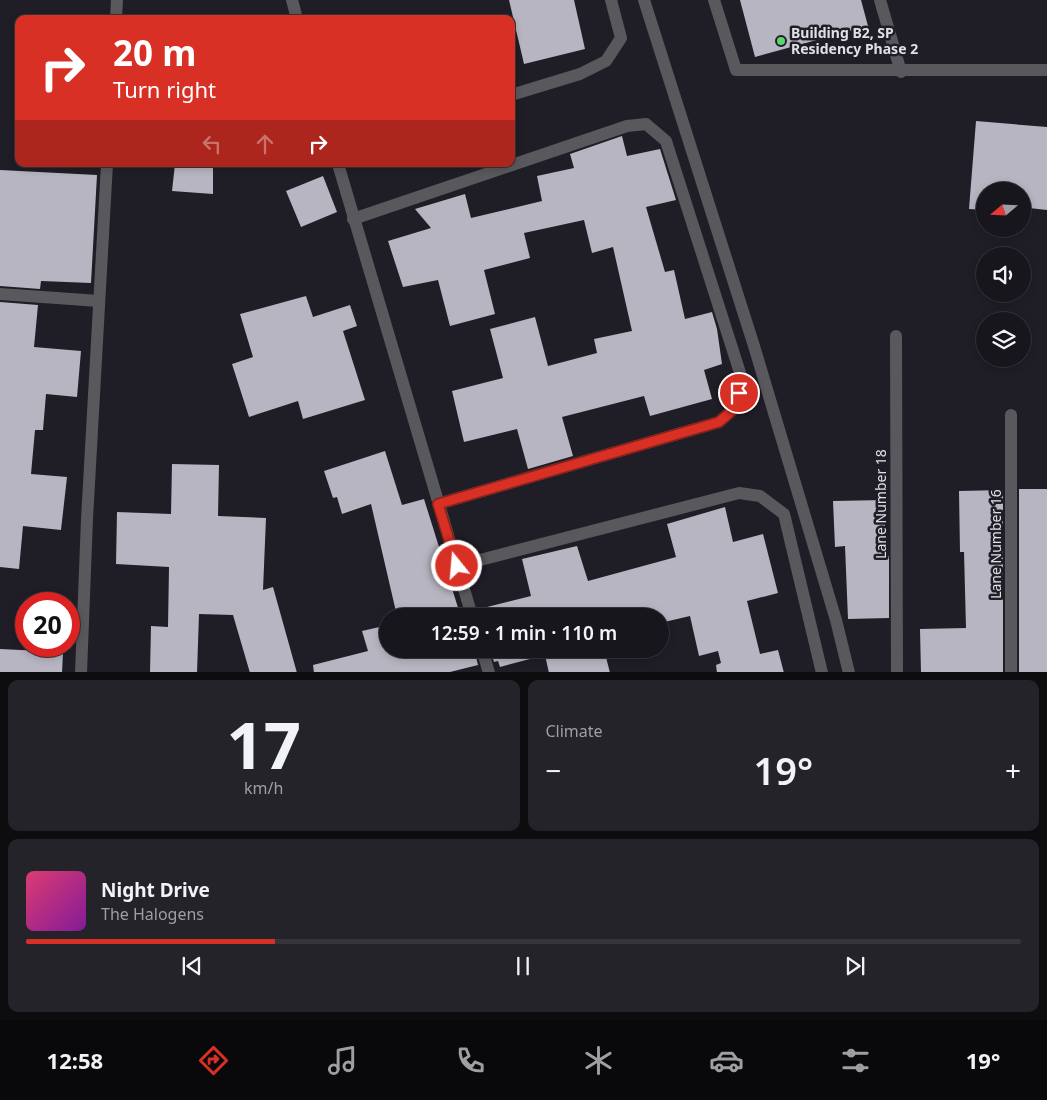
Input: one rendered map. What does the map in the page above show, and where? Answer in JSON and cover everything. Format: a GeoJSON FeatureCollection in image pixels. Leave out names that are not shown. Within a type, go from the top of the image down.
{"type":"FeatureCollection","features":[{"type":"Feature","properties":{"kind":"street"},"geometry":{"type":"LineString","coordinates":[[116,15],[117,0]]}},
{"type":"Feature","properties":{"kind":"street"},"geometry":{"type":"LineString","coordinates":[[292,0],[296,15]]}},
{"type":"Feature","properties":{"kind":"street"},"geometry":{"type":"LineString","coordinates":[[515,93],[580,74],[606,61],[621,38],[611,0]]}},
{"type":"Feature","properties":{"kind":"street"},"geometry":{"type":"LineString","coordinates":[[644,0],[759,365],[836,620],[849,672]]}},
{"type":"Feature","properties":{"kind":"street"},"geometry":{"type":"LineString","coordinates":[[714,0],[736,70],[901,72],[1047,70]]}},
{"type":"Feature","properties":{"kind":"street"},"geometry":{"type":"LineString","coordinates":[[880,0],[901,72]]}},
{"type":"Feature","properties":{"kind":"street"},"geometry":{"type":"LineString","coordinates":[[438,504],[719,422],[735,408],[742,379],[666,141],[646,124],[627,126],[515,164]]}},
{"type":"Feature","properties":{"kind":"street"},"geometry":{"type":"LineString","coordinates":[[81,672],[86,519],[107,167]]}},
{"type":"Feature","properties":{"kind":"street"},"geometry":{"type":"LineString","coordinates":[[339,167],[470,608]]}},
{"type":"Feature","properties":{"kind":"street"},"geometry":{"type":"LineString","coordinates":[[353,219],[506,167]]}},
{"type":"Feature","properties":{"kind":"street"},"geometry":{"type":"LineString","coordinates":[[0,294],[99,301]]}},
{"type":"Feature","properties":{"kind":"street","name":"Lane Number 18"},"geometry":{"type":"LineString","coordinates":[[896,336],[897,672]]}},
{"type":"Feature","properties":{"kind":"street","name":"Lane Number 16"},"geometry":{"type":"LineString","coordinates":[[1011,415],[1011,672]]}},
{"type":"Feature","properties":{"kind":"street"},"geometry":{"type":"LineString","coordinates":[[457,566],[739,493],[760,496],[784,514],[822,672]]}},
{"type":"Feature","properties":{"kind":"street"},"geometry":{"type":"LineString","coordinates":[[485,658],[489,672]]}},
{"type":"Feature","properties":{"kind":"building"},"geometry":{"type":"Polygon","coordinates":[[[509,0],[574,0],[585,49],[524,64],[515,26],[515,15],[513,15],[509,0]]]}},
{"type":"Feature","properties":{"kind":"building","name":"Building B2, SP Residency Phase 2"},"geometry":{"type":"Polygon","coordinates":[[[740,0],[861,0],[868,26],[755,57],[740,0]]]}},
{"type":"Feature","properties":{"kind":"building"},"geometry":{"type":"Polygon","coordinates":[[[976,121],[1047,127],[1047,210],[1031,208],[1031,182],[976,182],[976,209],[969,209],[976,121]]]}},
{"type":"Feature","properties":{"kind":"building"},"geometry":{"type":"Polygon","coordinates":[[[622,136],[627,156],[660,149],[676,200],[646,207],[665,272],[674,270],[685,319],[712,312],[717,329],[722,364],[704,370],[712,399],[650,416],[644,396],[562,417],[573,456],[528,469],[517,429],[464,442],[452,391],[503,378],[490,329],[535,317],[548,366],[597,353],[594,339],[632,331],[613,247],[592,253],[584,220],[524,233],[530,258],[484,270],[495,314],[450,326],[438,280],[403,287],[388,241],[431,228],[415,209],[465,194],[471,218],[542,201],[537,176],[574,168],[570,154],[622,136]]]}},
{"type":"Feature","properties":{"kind":"building"},"geometry":{"type":"Polygon","coordinates":[[[175,167],[213,167],[213,194],[172,191],[175,167]]]}},
{"type":"Feature","properties":{"kind":"building"},"geometry":{"type":"Polygon","coordinates":[[[0,170],[97,175],[91,283],[41,281],[40,289],[0,286],[0,170]]]}},
{"type":"Feature","properties":{"kind":"building"},"geometry":{"type":"Polygon","coordinates":[[[323,176],[337,212],[301,227],[286,191],[323,176]]]}},
{"type":"Feature","properties":{"kind":"building"},"geometry":{"type":"Polygon","coordinates":[[[306,296],[313,317],[350,305],[357,326],[343,331],[365,400],[303,419],[298,401],[249,417],[232,364],[253,357],[240,314],[306,296]]]}},
{"type":"Feature","properties":{"kind":"building"},"geometry":{"type":"Polygon","coordinates":[[[0,302],[38,305],[34,347],[81,351],[77,397],[46,394],[43,430],[35,430],[31,474],[67,477],[61,530],[23,526],[19,569],[0,567],[0,302]]]}},
{"type":"Feature","properties":{"kind":"building"},"geometry":{"type":"Polygon","coordinates":[[[385,451],[402,505],[424,499],[458,608],[395,608],[371,504],[342,514],[337,497],[333,498],[324,471],[385,451]]]}},
{"type":"Feature","properties":{"kind":"building"},"geometry":{"type":"Polygon","coordinates":[[[172,464],[219,465],[218,516],[266,518],[263,590],[273,587],[297,672],[250,672],[233,615],[199,614],[197,672],[150,672],[151,626],[168,627],[169,567],[116,564],[117,512],[171,514],[172,464]]]}},
{"type":"Feature","properties":{"kind":"building"},"geometry":{"type":"Polygon","coordinates":[[[1019,489],[1047,489],[1047,672],[1019,672],[1019,489]]]}},
{"type":"Feature","properties":{"kind":"building"},"geometry":{"type":"Polygon","coordinates":[[[1003,490],[1003,672],[921,672],[920,629],[966,628],[964,552],[960,552],[959,491],[1003,490]]]}},
{"type":"Feature","properties":{"kind":"building"},"geometry":{"type":"Polygon","coordinates":[[[884,500],[886,556],[889,556],[889,618],[848,619],[845,546],[835,547],[833,501],[884,500]]]}},
{"type":"Feature","properties":{"kind":"building"},"geometry":{"type":"Polygon","coordinates":[[[725,507],[733,542],[763,534],[778,593],[747,601],[760,654],[778,650],[784,672],[717,672],[716,665],[721,663],[718,651],[699,656],[690,616],[669,621],[669,608],[483,608],[531,596],[522,559],[577,546],[588,581],[676,557],[667,524],[725,507]]]}},
{"type":"Feature","properties":{"kind":"building"},"geometry":{"type":"Polygon","coordinates":[[[379,627],[379,658],[476,658],[478,665],[450,672],[314,672],[313,665],[368,651],[362,631],[379,627]]]}},
{"type":"Feature","properties":{"kind":"building"},"geometry":{"type":"Polygon","coordinates":[[[0,649],[15,650],[15,657],[63,657],[62,672],[0,672],[0,649]]]}},
{"type":"Feature","properties":{"kind":"building"},"geometry":{"type":"Polygon","coordinates":[[[493,658],[534,658],[500,667],[498,661],[494,662],[493,658]]]}},
{"type":"Feature","properties":{"kind":"building"},"geometry":{"type":"Polygon","coordinates":[[[546,658],[606,658],[610,672],[549,672],[546,658]]]}},
{"type":"Feature","properties":{"kind":"place","name":"Building B2, SP Residency Phase 2"},"geometry":{"type":"Point","coordinates":[781,41]}},
{"type":"Feature","properties":{"kind":"route"},"geometry":{"type":"LineString","coordinates":[[457,566],[438,504],[719,422],[735,408],[739,393]]}}]}
